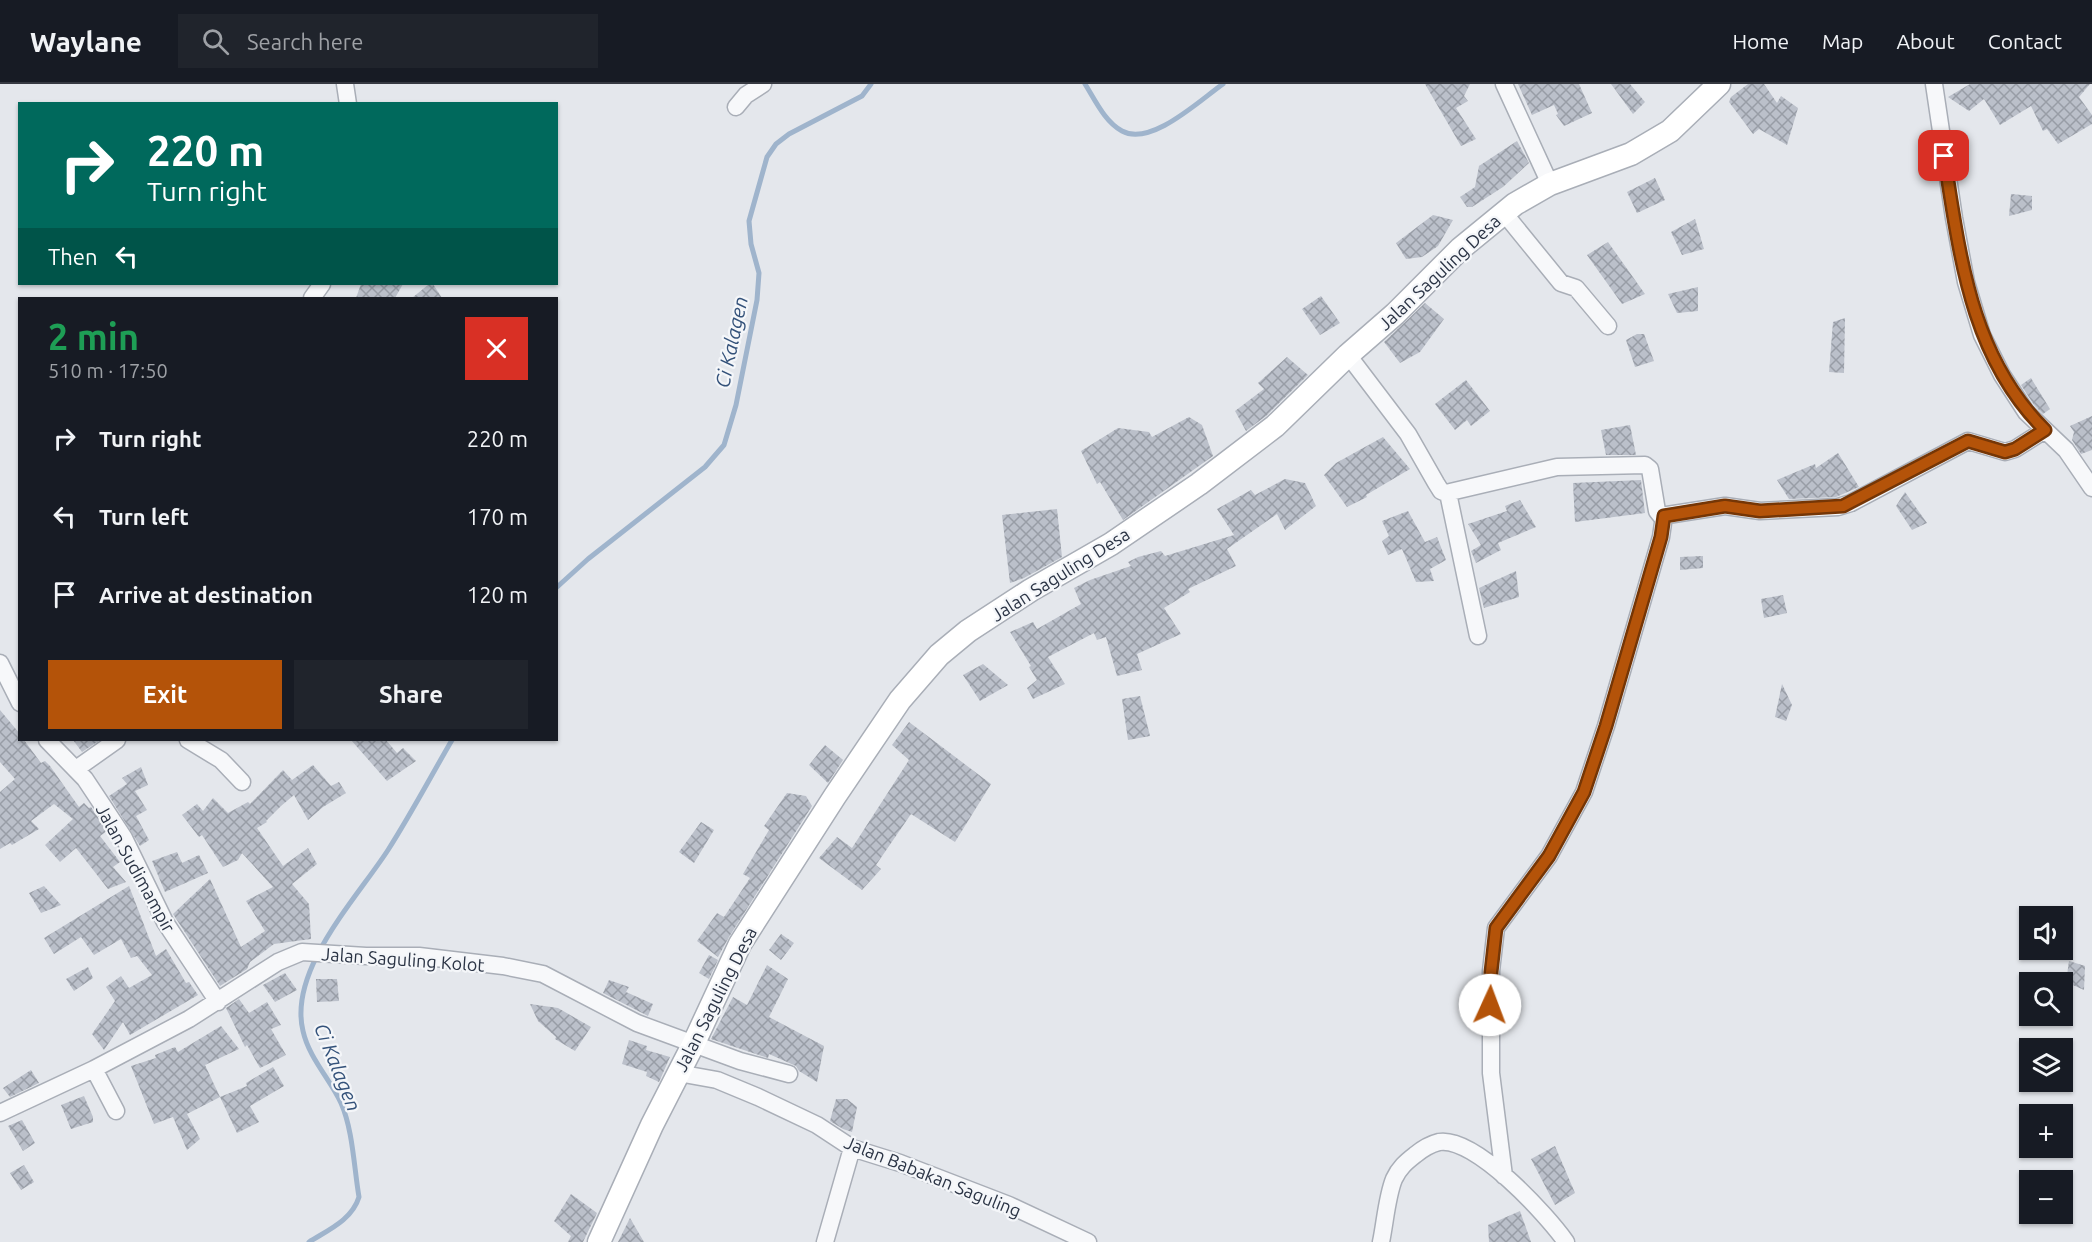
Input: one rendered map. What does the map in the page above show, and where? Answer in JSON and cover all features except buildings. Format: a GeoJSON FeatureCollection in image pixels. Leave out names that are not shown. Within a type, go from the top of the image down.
{"type":"FeatureCollection","features":[{"type":"Feature","properties":{"kind":"street"},"geometry":{"type":"LineString","coordinates":[[345,84],[348,102]]}},
{"type":"Feature","properties":{"kind":"street"},"geometry":{"type":"LineString","coordinates":[[736,107],[746,95],[763,84]]}},
{"type":"Feature","properties":{"kind":"street"},"geometry":{"type":"LineString","coordinates":[[1504,84],[1550,184]]}},
{"type":"Feature","properties":{"kind":"street","name":"Jalan Saguling Desa"},"geometry":{"type":"LineString","coordinates":[[598,1242],[740,944],[894,709],[939,655],[968,631],[995,613],[1111,544],[1199,483],[1275,426],[1348,355],[1395,314],[1460,249],[1503,213],[1550,184],[1631,154],[1670,131],[1719,84]]}},
{"type":"Feature","properties":{"kind":"street"},"geometry":{"type":"LineString","coordinates":[[1934,84],[1964,272],[1982,336],[2002,375],[2026,412],[2066,450],[2092,488]]}},
{"type":"Feature","properties":{"kind":"street"},"geometry":{"type":"LineString","coordinates":[[1503,213],[1561,283],[1576,288],[1608,326]]}},
{"type":"Feature","properties":{"kind":"street"},"geometry":{"type":"LineString","coordinates":[[1348,355],[1408,434],[1441,491],[1449,493],[1557,467],[1645,465],[1650,469],[1658,514],[1664,516],[1725,506],[1760,511],[1843,506],[1968,441],[2005,452],[2015,449],[2045,430]]}},
{"type":"Feature","properties":{"kind":"street"},"geometry":{"type":"LineString","coordinates":[[1449,493],[1478,636]]}},
{"type":"Feature","properties":{"kind":"street"},"geometry":{"type":"LineString","coordinates":[[1504,1176],[1491,1072],[1491,972],[1496,928],[1549,856],[1584,792],[1606,726],[1661,537],[1664,516]]}},
{"type":"Feature","properties":{"kind":"street"},"geometry":{"type":"LineString","coordinates":[[0,663],[15,680]]}},
{"type":"Feature","properties":{"kind":"street","name":"Jalan Sudimampir"},"geometry":{"type":"LineString","coordinates":[[48,741],[85,779],[124,838],[165,922],[218,1002]]}},
{"type":"Feature","properties":{"kind":"street"},"geometry":{"type":"LineString","coordinates":[[76,769],[116,741]]}},
{"type":"Feature","properties":{"kind":"street"},"geometry":{"type":"LineString","coordinates":[[191,741],[220,760],[242,782]]}},
{"type":"Feature","properties":{"kind":"street","name":"Jalan Saguling Kolot"},"geometry":{"type":"LineString","coordinates":[[0,1113],[94,1070],[218,1002],[278,962],[302,952],[419,956],[503,966],[543,974],[637,1023],[693,1045],[789,1074]]}},
{"type":"Feature","properties":{"kind":"street"},"geometry":{"type":"LineString","coordinates":[[94,1070],[117,1111]]}},
{"type":"Feature","properties":{"kind":"street","name":"Jalan Babakan Saguling"},"geometry":{"type":"LineString","coordinates":[[678,1073],[717,1080],[817,1125],[852,1148],[900,1163],[1009,1205],[1088,1242]]}},
{"type":"Feature","properties":{"kind":"street"},"geometry":{"type":"LineString","coordinates":[[1381,1242],[1394,1180],[1402,1165],[1419,1151],[1440,1142],[1455,1144],[1474,1152],[1504,1176],[1543,1213],[1566,1242]]}},
{"type":"Feature","properties":{"kind":"street"},"geometry":{"type":"LineString","coordinates":[[825,1242],[852,1148]]}},
{"type":"Feature","properties":{"kind":"waterway","name":"Ci Kalagen"},"geometry":{"type":"LineString","coordinates":[[558,586],[588,559],[705,467],[724,445],[736,405],[757,300],[759,273],[751,244],[749,221],[767,157],[776,144],[789,134],[862,96],[871,84]]}},
{"type":"Feature","properties":{"kind":"waterway","name":"Ci Kalagen"},"geometry":{"type":"LineString","coordinates":[[1085,84],[1110,122],[1122,131],[1134,134],[1147,133],[1175,120],[1223,84]]}},
{"type":"Feature","properties":{"kind":"waterway","name":"Ci Kalagen"},"geometry":{"type":"LineString","coordinates":[[309,1242],[345,1218],[356,1205],[359,1197],[351,1137],[345,1114],[310,1050],[303,1031],[301,1008],[306,984],[315,960],[328,936],[388,850],[451,741]]}},
{"type":"Feature","properties":{"kind":"route"},"geometry":{"type":"LineString","coordinates":[[1490,1005],[1496,928],[1549,856],[1584,792],[1606,726],[1661,537],[1664,516],[1725,506],[1760,511],[1843,506],[1968,441],[2005,452],[2015,449],[2045,430],[2026,412],[2002,375],[1982,336],[1966,282],[1944,156]]}}]}
